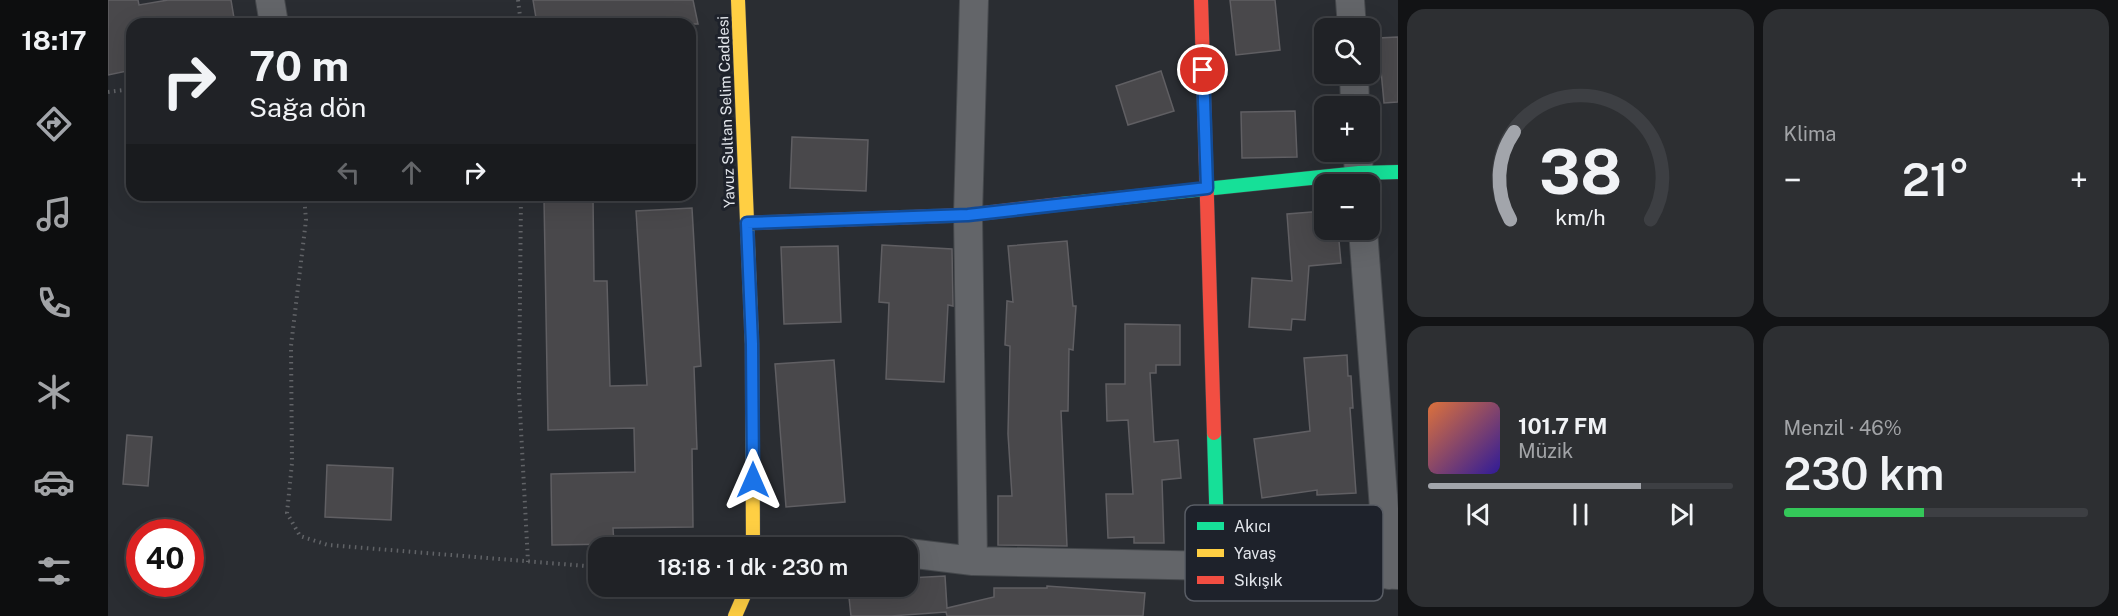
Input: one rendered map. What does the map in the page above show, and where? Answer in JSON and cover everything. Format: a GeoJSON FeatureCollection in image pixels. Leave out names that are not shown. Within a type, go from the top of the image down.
{"type":"FeatureCollection","features":[{"type":"Feature","properties":{"kind":"street"},"geometry":{"type":"LineString","coordinates":[[270,0],[273,18]]}},
{"type":"Feature","properties":{"kind":"street","name":"Yavuz Sultan Selim Caddesi"},"geometry":{"type":"LineString","coordinates":[[738,0],[752,344],[753,537]]}},
{"type":"Feature","properties":{"kind":"street"},"geometry":{"type":"LineString","coordinates":[[973,561],[968,215],[974,0]]}},
{"type":"Feature","properties":{"kind":"street"},"geometry":{"type":"LineString","coordinates":[[1201,0],[1216,505]]}},
{"type":"Feature","properties":{"kind":"street"},"geometry":{"type":"LineString","coordinates":[[1350,0],[1351,18]]}},
{"type":"Feature","properties":{"kind":"street"},"geometry":{"type":"LineString","coordinates":[[747,223],[968,215],[1358,170],[1398,172]]}},
{"type":"Feature","properties":{"kind":"street"},"geometry":{"type":"LineString","coordinates":[[1364,240],[1394,575]]}},
{"type":"Feature","properties":{"kind":"street"},"geometry":{"type":"LineString","coordinates":[[918,555],[973,561],[1185,565]]}},
{"type":"Feature","properties":{"kind":"street"},"geometry":{"type":"LineString","coordinates":[[738,616],[744,597]]}},
{"type":"Feature","properties":{"kind":"path"},"geometry":{"type":"LineString","coordinates":[[518,0],[520,18]]}},
{"type":"Feature","properties":{"kind":"path"},"geometry":{"type":"LineString","coordinates":[[108,92],[126,89]]}},
{"type":"Feature","properties":{"kind":"path"},"geometry":{"type":"LineString","coordinates":[[304,201],[306,220],[291,346],[292,463],[287,513],[300,536],[328,545],[588,566]]}},
{"type":"Feature","properties":{"kind":"path"},"geometry":{"type":"LineString","coordinates":[[521,201],[519,392],[528,561]]}},
{"type":"Feature","properties":{"kind":"building"},"geometry":{"type":"Polygon","coordinates":[[[108,0],[138,0],[139,5],[168,0],[231,0],[234,18],[126,18],[126,71],[108,75],[108,0]]]}},
{"type":"Feature","properties":{"kind":"building"},"geometry":{"type":"Polygon","coordinates":[[[533,0],[693,0],[698,24],[696,24],[696,18],[536,18],[533,0]]]}},
{"type":"Feature","properties":{"kind":"building"},"geometry":{"type":"Polygon","coordinates":[[[1230,0],[1275,0],[1280,50],[1236,55],[1230,0]]]}},
{"type":"Feature","properties":{"kind":"building"},"geometry":{"type":"Polygon","coordinates":[[[1398,37],[1398,102],[1384,103],[1380,38],[1398,37]]]}},
{"type":"Feature","properties":{"kind":"building"},"geometry":{"type":"Polygon","coordinates":[[[1161,71],[1174,111],[1128,125],[1116,86],[1161,71]]]}},
{"type":"Feature","properties":{"kind":"building"},"geometry":{"type":"Polygon","coordinates":[[[1295,111],[1297,157],[1242,158],[1241,112],[1295,111]]]}},
{"type":"Feature","properties":{"kind":"building"},"geometry":{"type":"Polygon","coordinates":[[[792,137],[868,140],[866,191],[790,188],[792,137]]]}},
{"type":"Feature","properties":{"kind":"building"},"geometry":{"type":"Polygon","coordinates":[[[544,201],[593,201],[594,281],[607,281],[610,386],[647,385],[636,211],[692,208],[701,366],[694,367],[697,449],[692,449],[693,527],[613,528],[614,537],[588,537],[588,544],[552,545],[551,474],[635,472],[634,428],[548,430],[544,201]]]}},
{"type":"Feature","properties":{"kind":"building"},"geometry":{"type":"Polygon","coordinates":[[[1314,212],[1314,240],[1339,240],[1341,263],[1309,266],[1305,320],[1292,319],[1291,330],[1249,327],[1252,278],[1292,281],[1287,214],[1314,212]]]}},
{"type":"Feature","properties":{"kind":"building"},"geometry":{"type":"Polygon","coordinates":[[[1067,241],[1073,306],[1076,306],[1073,350],[1069,349],[1068,411],[1061,411],[1067,546],[998,545],[998,496],[1012,496],[1008,434],[1010,346],[1005,345],[1007,301],[1013,302],[1008,246],[1067,241]]]}},
{"type":"Feature","properties":{"kind":"building"},"geometry":{"type":"Polygon","coordinates":[[[882,245],[952,249],[953,306],[948,305],[944,382],[886,379],[889,303],[879,302],[882,245]]]}},
{"type":"Feature","properties":{"kind":"building"},"geometry":{"type":"Polygon","coordinates":[[[838,246],[841,322],[784,324],[781,247],[838,246]]]}},
{"type":"Feature","properties":{"kind":"building"},"geometry":{"type":"Polygon","coordinates":[[[1125,324],[1180,325],[1180,365],[1156,365],[1156,373],[1150,373],[1154,442],[1178,440],[1181,478],[1162,480],[1164,543],[1134,543],[1134,537],[1108,538],[1106,494],[1133,494],[1128,420],[1107,421],[1106,384],[1125,384],[1125,324]]]}},
{"type":"Feature","properties":{"kind":"building"},"geometry":{"type":"Polygon","coordinates":[[[1347,355],[1348,376],[1351,376],[1353,408],[1350,408],[1356,493],[1317,495],[1317,490],[1262,498],[1254,439],[1310,431],[1304,358],[1347,355]]]}},
{"type":"Feature","properties":{"kind":"building"},"geometry":{"type":"Polygon","coordinates":[[[834,360],[845,502],[786,507],[775,364],[834,360]]]}},
{"type":"Feature","properties":{"kind":"building"},"geometry":{"type":"Polygon","coordinates":[[[127,435],[152,437],[148,486],[123,484],[127,435]]]}},
{"type":"Feature","properties":{"kind":"building"},"geometry":{"type":"Polygon","coordinates":[[[327,465],[393,468],[391,520],[325,517],[327,465]]]}},
{"type":"Feature","properties":{"kind":"building"},"geometry":{"type":"Polygon","coordinates":[[[945,576],[947,608],[994,597],[994,588],[1047,588],[1047,586],[1145,593],[1143,616],[947,616],[946,612],[851,616],[849,597],[918,597],[918,578],[945,576]]]}},
{"type":"Feature","properties":{"kind":"traffic: fast"},"geometry":{"type":"LineString","coordinates":[[1062,204],[1359,173],[1398,172]]}},
{"type":"Feature","properties":{"kind":"traffic: fast"},"geometry":{"type":"LineString","coordinates":[[1214,433],[1216,505]]}},
{"type":"Feature","properties":{"kind":"traffic: slow"},"geometry":{"type":"LineString","coordinates":[[738,0],[752,344],[753,537]]}},
{"type":"Feature","properties":{"kind":"traffic: slow"},"geometry":{"type":"LineString","coordinates":[[735,616],[743,597]]}},
{"type":"Feature","properties":{"kind":"traffic: jam"},"geometry":{"type":"LineString","coordinates":[[1201,0],[1214,433]]}},
{"type":"Feature","properties":{"kind":"traffic: jam"},"geometry":{"type":"LineString","coordinates":[[747,223],[968,215],[1062,204]]}},
{"type":"Feature","properties":{"kind":"route"},"geometry":{"type":"LineString","coordinates":[[753,480],[752,344],[747,223],[968,215],[1207,188],[1203,70]]}}]}
